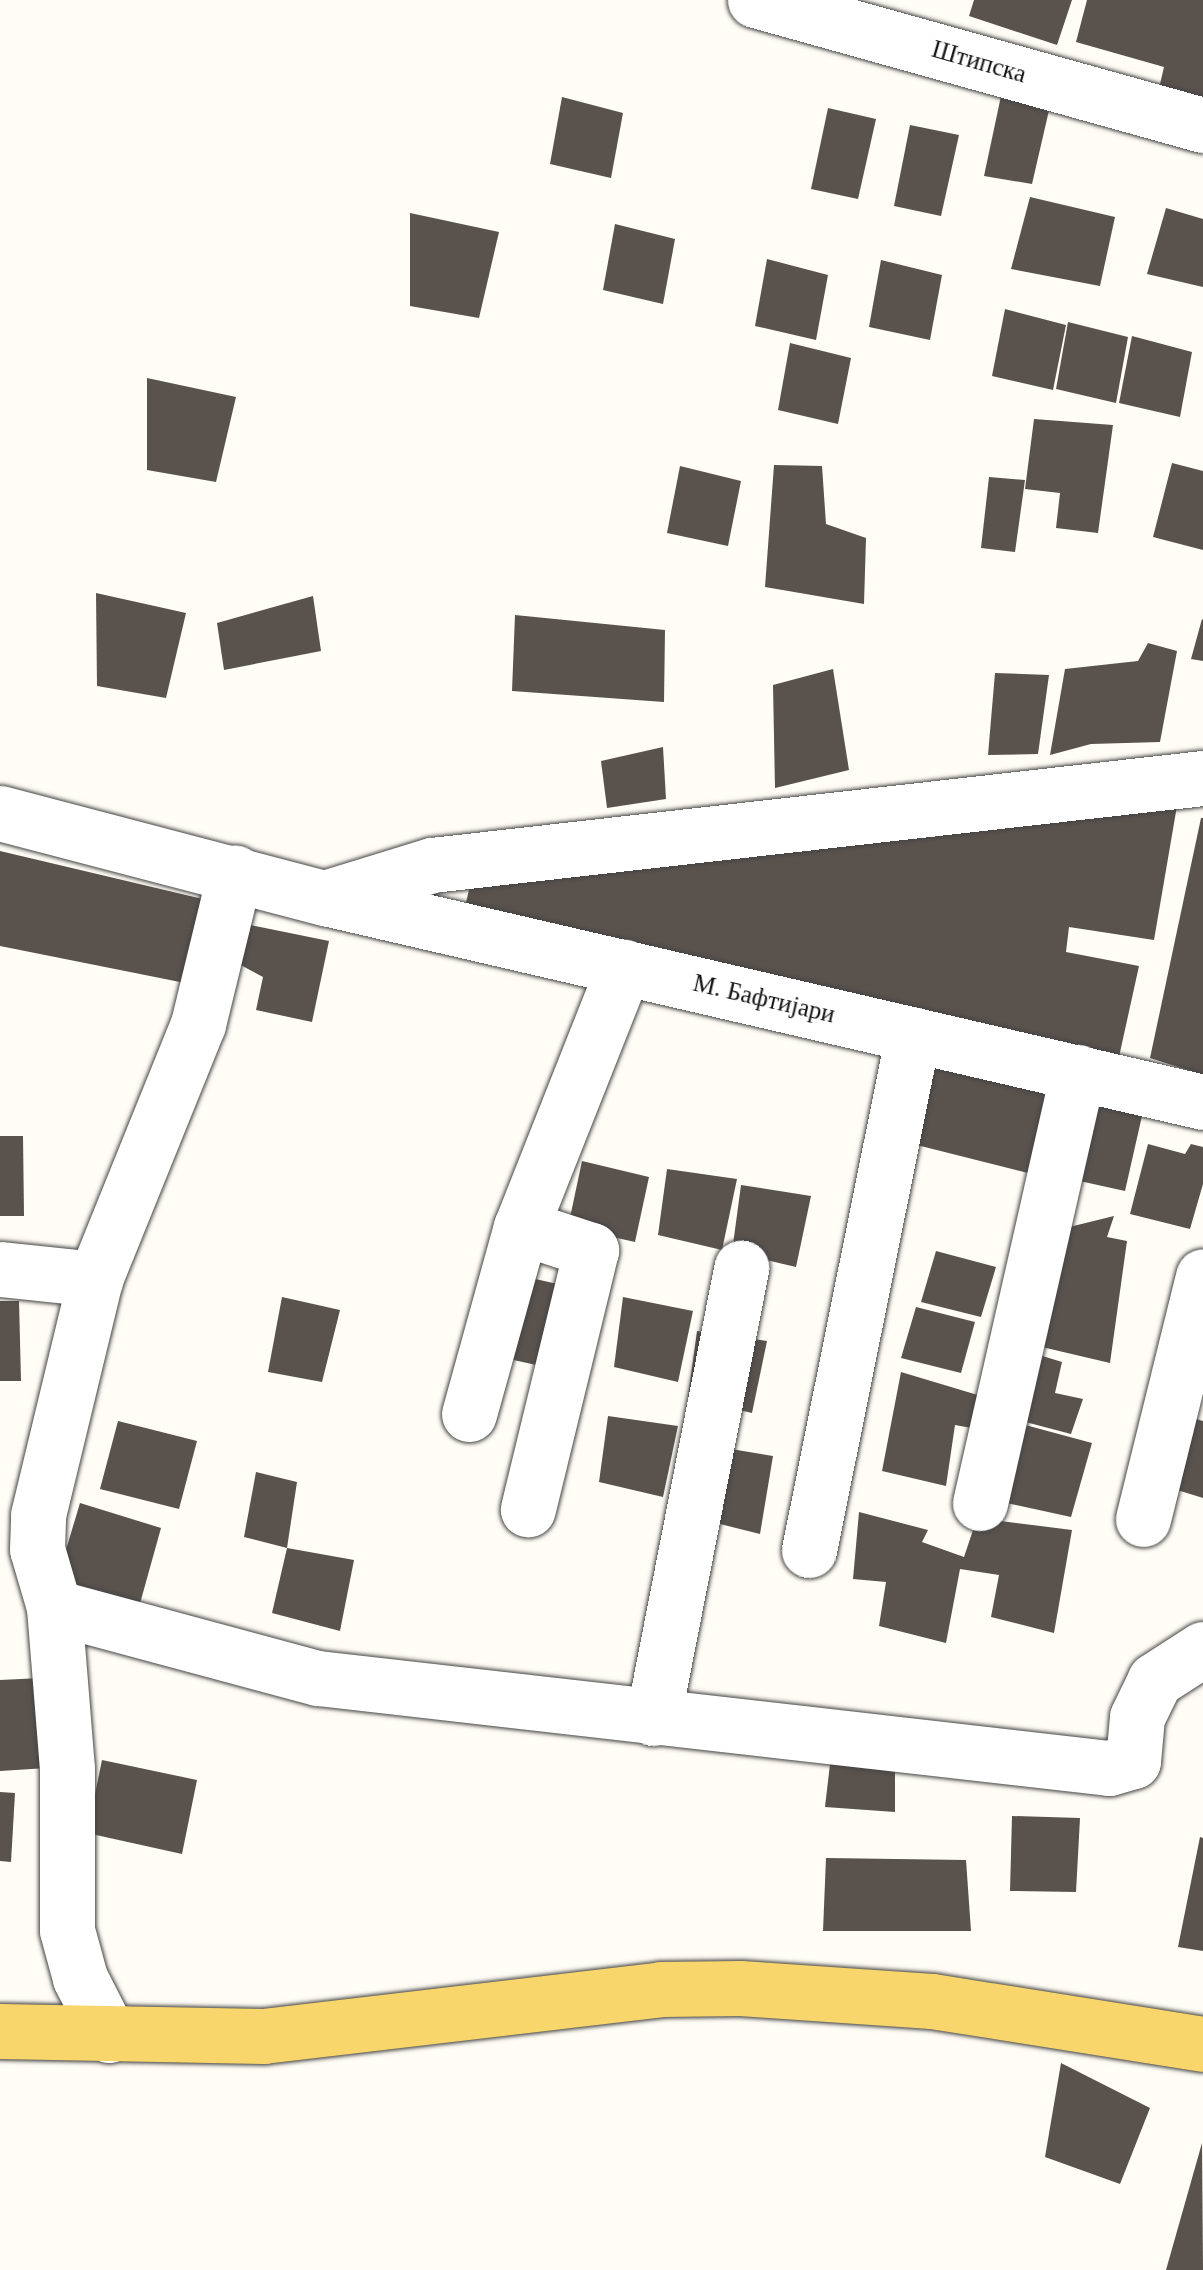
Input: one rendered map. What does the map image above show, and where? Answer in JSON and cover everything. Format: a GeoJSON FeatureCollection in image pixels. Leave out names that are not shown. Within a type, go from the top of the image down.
{"type":"FeatureCollection","features":[{"type":"Feature","properties":{"kind":"main road"},"geometry":{"type":"LineString","coordinates":[[0,2032],[263,2036],[661,1988],[740,1988],[932,2002],[1203,2044]]}},
{"type":"Feature","properties":{"kind":"street","name":"Штипска"},"geometry":{"type":"LineString","coordinates":[[755,0],[1203,125]]}},
{"type":"Feature","properties":{"kind":"street"},"geometry":{"type":"LineString","coordinates":[[325,898],[432,865],[1203,778]]}},
{"type":"Feature","properties":{"kind":"street","name":"М. Бафтијари"},"geometry":{"type":"LineString","coordinates":[[0,813],[325,898],[1203,1102]]}},
{"type":"Feature","properties":{"kind":"street"},"geometry":{"type":"LineString","coordinates":[[109,2034],[80,1978],[67,1930],[68,1770],[54,1607],[19,1551],[43,1486],[95,1279],[198,1024],[234,872]]}},
{"type":"Feature","properties":{"kind":"street"},"geometry":{"type":"LineString","coordinates":[[469,1414],[521,1228],[624,967]]}},
{"type":"Feature","properties":{"kind":"street"},"geometry":{"type":"LineString","coordinates":[[808,1550],[913,1034]]}},
{"type":"Feature","properties":{"kind":"street"},"geometry":{"type":"LineString","coordinates":[[980,1504],[1078,1072]]}},
{"type":"Feature","properties":{"kind":"street"},"geometry":{"type":"LineString","coordinates":[[521,1228],[591,1250],[528,1509]]}},
{"type":"Feature","properties":{"kind":"street"},"geometry":{"type":"LineString","coordinates":[[653,1718],[741,1268]]}},
{"type":"Feature","properties":{"kind":"street"},"geometry":{"type":"LineString","coordinates":[[0,1269],[95,1279]]}},
{"type":"Feature","properties":{"kind":"street"},"geometry":{"type":"LineString","coordinates":[[1143,1519],[1203,1276]]}},
{"type":"Feature","properties":{"kind":"street"},"geometry":{"type":"LineString","coordinates":[[54,1607],[318,1678],[1110,1768],[1132,1761],[1137,1717],[1156,1680],[1203,1649]]}},
{"type":"Feature","properties":{"kind":"building"},"geometry":{"type":"Polygon","coordinates":[[[974,0],[1072,0],[1057,45],[969,16],[974,0]]]}},
{"type":"Feature","properties":{"kind":"building"},"geometry":{"type":"Polygon","coordinates":[[[1087,0],[1203,0],[1203,114],[1156,101],[1164,67],[1076,42],[1087,0]]]}},
{"type":"Feature","properties":{"kind":"building"},"geometry":{"type":"Polygon","coordinates":[[[1001,96],[1050,106],[1032,184],[984,176],[1001,96]]]}},
{"type":"Feature","properties":{"kind":"building"},"geometry":{"type":"Polygon","coordinates":[[[562,97],[623,113],[611,178],[550,164],[562,97]]]}},
{"type":"Feature","properties":{"kind":"building"},"geometry":{"type":"Polygon","coordinates":[[[828,108],[876,119],[858,199],[811,189],[828,108]]]}},
{"type":"Feature","properties":{"kind":"building"},"geometry":{"type":"Polygon","coordinates":[[[910,125],[959,135],[941,216],[894,206],[910,125]]]}},
{"type":"Feature","properties":{"kind":"building"},"geometry":{"type":"Polygon","coordinates":[[[1030,197],[1115,217],[1100,286],[1011,269],[1030,197]]]}},
{"type":"Feature","properties":{"kind":"building"},"geometry":{"type":"Polygon","coordinates":[[[1166,208],[1203,219],[1203,287],[1147,274],[1166,208]]]}},
{"type":"Feature","properties":{"kind":"building"},"geometry":{"type":"Polygon","coordinates":[[[410,213],[499,232],[479,318],[410,306],[410,213]]]}},
{"type":"Feature","properties":{"kind":"building"},"geometry":{"type":"Polygon","coordinates":[[[615,224],[675,239],[663,304],[603,290],[615,224]]]}},
{"type":"Feature","properties":{"kind":"building"},"geometry":{"type":"Polygon","coordinates":[[[767,259],[828,275],[816,340],[755,326],[767,259]]]}},
{"type":"Feature","properties":{"kind":"building"},"geometry":{"type":"Polygon","coordinates":[[[881,260],[942,275],[930,340],[869,327],[881,260]]]}},
{"type":"Feature","properties":{"kind":"building"},"geometry":{"type":"Polygon","coordinates":[[[1005,309],[1066,325],[1053,390],[992,376],[1005,309]]]}},
{"type":"Feature","properties":{"kind":"building"},"geometry":{"type":"Polygon","coordinates":[[[1068,322],[1128,337],[1116,403],[1056,389],[1068,322]]]}},
{"type":"Feature","properties":{"kind":"building"},"geometry":{"type":"Polygon","coordinates":[[[1132,336],[1192,352],[1180,417],[1119,403],[1132,336]]]}},
{"type":"Feature","properties":{"kind":"building"},"geometry":{"type":"Polygon","coordinates":[[[790,343],[851,358],[838,424],[778,410],[790,343]]]}},
{"type":"Feature","properties":{"kind":"building"},"geometry":{"type":"Polygon","coordinates":[[[147,378],[236,397],[216,482],[147,470],[147,378]]]}},
{"type":"Feature","properties":{"kind":"building"},"geometry":{"type":"Polygon","coordinates":[[[1034,419],[1113,425],[1098,533],[1056,528],[1060,493],[1025,489],[1034,419]]]}},
{"type":"Feature","properties":{"kind":"building"},"geometry":{"type":"Polygon","coordinates":[[[1172,463],[1203,471],[1203,550],[1153,537],[1172,463]]]}},
{"type":"Feature","properties":{"kind":"building"},"geometry":{"type":"Polygon","coordinates":[[[774,465],[822,466],[826,524],[866,538],[864,604],[765,587],[774,465]]]}},
{"type":"Feature","properties":{"kind":"building"},"geometry":{"type":"Polygon","coordinates":[[[680,466],[741,481],[728,546],[667,533],[680,466]]]}},
{"type":"Feature","properties":{"kind":"building"},"geometry":{"type":"Polygon","coordinates":[[[989,477],[1025,480],[1015,552],[981,548],[989,477]]]}},
{"type":"Feature","properties":{"kind":"building"},"geometry":{"type":"Polygon","coordinates":[[[96,593],[186,613],[166,698],[97,686],[96,593]]]}},
{"type":"Feature","properties":{"kind":"building"},"geometry":{"type":"Polygon","coordinates":[[[313,596],[321,651],[224,670],[217,623],[313,596]]]}},
{"type":"Feature","properties":{"kind":"building"},"geometry":{"type":"Polygon","coordinates":[[[515,615],[665,630],[664,702],[512,691],[515,615]]]}},
{"type":"Feature","properties":{"kind":"building"},"geometry":{"type":"Polygon","coordinates":[[[1203,620],[1203,661],[1191,659],[1203,620]]]}},
{"type":"Feature","properties":{"kind":"building"},"geometry":{"type":"Polygon","coordinates":[[[1148,643],[1177,651],[1160,742],[1091,744],[1050,755],[1065,669],[1138,661],[1148,643]]]}},
{"type":"Feature","properties":{"kind":"building"},"geometry":{"type":"Polygon","coordinates":[[[833,669],[849,770],[775,788],[773,685],[833,669]]]}},
{"type":"Feature","properties":{"kind":"building"},"geometry":{"type":"Polygon","coordinates":[[[995,673],[1049,675],[1038,754],[988,755],[995,673]]]}},
{"type":"Feature","properties":{"kind":"building"},"geometry":{"type":"Polygon","coordinates":[[[663,747],[666,799],[607,808],[601,761],[663,747]]]}},
{"type":"Feature","properties":{"kind":"building"},"geometry":{"type":"Polygon","coordinates":[[[1178,800],[1154,940],[1069,927],[1066,952],[1139,966],[1117,1066],[465,907],[473,872],[1178,800]]]}},
{"type":"Feature","properties":{"kind":"building"},"geometry":{"type":"Polygon","coordinates":[[[1203,818],[1203,1075],[1150,1058],[1203,818]]]}},
{"type":"Feature","properties":{"kind":"building"},"geometry":{"type":"Polygon","coordinates":[[[0,851],[207,900],[185,983],[0,946],[0,851]]]}},
{"type":"Feature","properties":{"kind":"building"},"geometry":{"type":"Polygon","coordinates":[[[245,924],[329,941],[312,1022],[256,1010],[263,977],[237,963],[245,924]]]}},
{"type":"Feature","properties":{"kind":"building"},"geometry":{"type":"Polygon","coordinates":[[[912,1053],[1059,1090],[1040,1176],[897,1140],[912,1053]]]}},
{"type":"Feature","properties":{"kind":"building"},"geometry":{"type":"Polygon","coordinates":[[[1077,1089],[1144,1107],[1125,1191],[1057,1176],[1077,1089]]]}},
{"type":"Feature","properties":{"kind":"building"},"geometry":{"type":"Polygon","coordinates":[[[0,1136],[23,1136],[24,1216],[0,1216],[0,1136]]]}},
{"type":"Feature","properties":{"kind":"building"},"geometry":{"type":"Polygon","coordinates":[[[1148,1144],[1185,1154],[1191,1144],[1203,1147],[1203,1184],[1190,1229],[1130,1214],[1148,1144]]]}},
{"type":"Feature","properties":{"kind":"building"},"geometry":{"type":"Polygon","coordinates":[[[582,1161],[649,1177],[635,1242],[568,1227],[582,1161]]]}},
{"type":"Feature","properties":{"kind":"building"},"geometry":{"type":"Polygon","coordinates":[[[667,1169],[737,1179],[722,1250],[658,1235],[667,1169]]]}},
{"type":"Feature","properties":{"kind":"building"},"geometry":{"type":"Polygon","coordinates":[[[741,1185],[811,1196],[796,1267],[732,1252],[741,1185]]]}},
{"type":"Feature","properties":{"kind":"building"},"geometry":{"type":"Polygon","coordinates":[[[1114,1216],[1107,1237],[1127,1241],[1110,1363],[1025,1343],[1049,1232],[1114,1216]]]}},
{"type":"Feature","properties":{"kind":"building"},"geometry":{"type":"Polygon","coordinates":[[[936,1251],[996,1267],[981,1317],[921,1302],[936,1251]]]}},
{"type":"Feature","properties":{"kind":"building"},"geometry":{"type":"Polygon","coordinates":[[[513,1274],[562,1285],[545,1367],[496,1356],[513,1274]]]}},
{"type":"Feature","properties":{"kind":"building"},"geometry":{"type":"Polygon","coordinates":[[[282,1297],[340,1310],[322,1382],[268,1372],[282,1297]]]}},
{"type":"Feature","properties":{"kind":"building"},"geometry":{"type":"Polygon","coordinates":[[[623,1297],[693,1311],[678,1382],[614,1367],[623,1297]]]}},
{"type":"Feature","properties":{"kind":"building"},"geometry":{"type":"Polygon","coordinates":[[[0,1301],[19,1301],[21,1381],[0,1381],[0,1301]]]}},
{"type":"Feature","properties":{"kind":"building"},"geometry":{"type":"Polygon","coordinates":[[[916,1307],[975,1322],[961,1373],[901,1358],[916,1307]]]}},
{"type":"Feature","properties":{"kind":"building"},"geometry":{"type":"Polygon","coordinates":[[[697,1331],[767,1341],[752,1413],[688,1398],[697,1331]]]}},
{"type":"Feature","properties":{"kind":"building"},"geometry":{"type":"Polygon","coordinates":[[[1020,1349],[1062,1362],[1055,1393],[1083,1399],[1071,1434],[1003,1416],[1020,1349]]]}},
{"type":"Feature","properties":{"kind":"building"},"geometry":{"type":"Polygon","coordinates":[[[901,1372],[981,1396],[977,1429],[955,1425],[946,1486],[882,1471],[901,1372]]]}},
{"type":"Feature","properties":{"kind":"building"},"geometry":{"type":"Polygon","coordinates":[[[608,1416],[678,1426],[663,1497],[599,1482],[608,1416]]]}},
{"type":"Feature","properties":{"kind":"building"},"geometry":{"type":"Polygon","coordinates":[[[1189,1417],[1203,1421],[1203,1498],[1174,1489],[1189,1417]]]}},
{"type":"Feature","properties":{"kind":"building"},"geometry":{"type":"Polygon","coordinates":[[[118,1421],[197,1441],[179,1509],[100,1489],[118,1421]]]}},
{"type":"Feature","properties":{"kind":"building"},"geometry":{"type":"Polygon","coordinates":[[[1010,1421],[1092,1443],[1071,1517],[993,1500],[1010,1421]]]}},
{"type":"Feature","properties":{"kind":"building"},"geometry":{"type":"Polygon","coordinates":[[[707,1445],[773,1456],[760,1534],[692,1517],[707,1445]]]}},
{"type":"Feature","properties":{"kind":"building"},"geometry":{"type":"Polygon","coordinates":[[[256,1472],[297,1482],[287,1548],[244,1537],[256,1472]]]}},
{"type":"Feature","properties":{"kind":"building"},"geometry":{"type":"Polygon","coordinates":[[[80,1503],[161,1528],[139,1607],[56,1583],[80,1503]]]}},
{"type":"Feature","properties":{"kind":"building"},"geometry":{"type":"Polygon","coordinates":[[[859,1512],[928,1530],[922,1542],[964,1557],[977,1518],[1072,1530],[1054,1633],[991,1617],[999,1575],[960,1569],[946,1643],[879,1626],[886,1582],[853,1579],[859,1512]]]}},
{"type":"Feature","properties":{"kind":"building"},"geometry":{"type":"Polygon","coordinates":[[[287,1548],[354,1560],[340,1631],[272,1613],[287,1548]]]}},
{"type":"Feature","properties":{"kind":"building"},"geometry":{"type":"Polygon","coordinates":[[[41,1678],[47,1768],[0,1771],[0,1680],[41,1678]]]}},
{"type":"Feature","properties":{"kind":"building"},"geometry":{"type":"Polygon","coordinates":[[[832,1747],[895,1757],[895,1812],[825,1807],[832,1747]]]}},
{"type":"Feature","properties":{"kind":"building"},"geometry":{"type":"Polygon","coordinates":[[[102,1760],[197,1780],[182,1854],[87,1833],[102,1760]]]}},
{"type":"Feature","properties":{"kind":"building"},"geometry":{"type":"Polygon","coordinates":[[[0,1792],[15,1793],[11,1862],[0,1861],[0,1792]]]}},
{"type":"Feature","properties":{"kind":"building"},"geometry":{"type":"Polygon","coordinates":[[[1012,1816],[1080,1818],[1076,1892],[1010,1891],[1012,1816]]]}},
{"type":"Feature","properties":{"kind":"building"},"geometry":{"type":"Polygon","coordinates":[[[1200,1837],[1203,1838],[1203,1951],[1178,1947],[1200,1837]]]}},
{"type":"Feature","properties":{"kind":"building"},"geometry":{"type":"Polygon","coordinates":[[[826,1858],[966,1860],[971,1931],[823,1931],[826,1858]]]}},
{"type":"Feature","properties":{"kind":"building"},"geometry":{"type":"Polygon","coordinates":[[[1061,2063],[1150,2108],[1120,2184],[1045,2157],[1061,2063]]]}},
{"type":"Feature","properties":{"kind":"building"},"geometry":{"type":"Polygon","coordinates":[[[1202,2143],[1203,2270],[1166,2270],[1202,2143]]]}}]}
